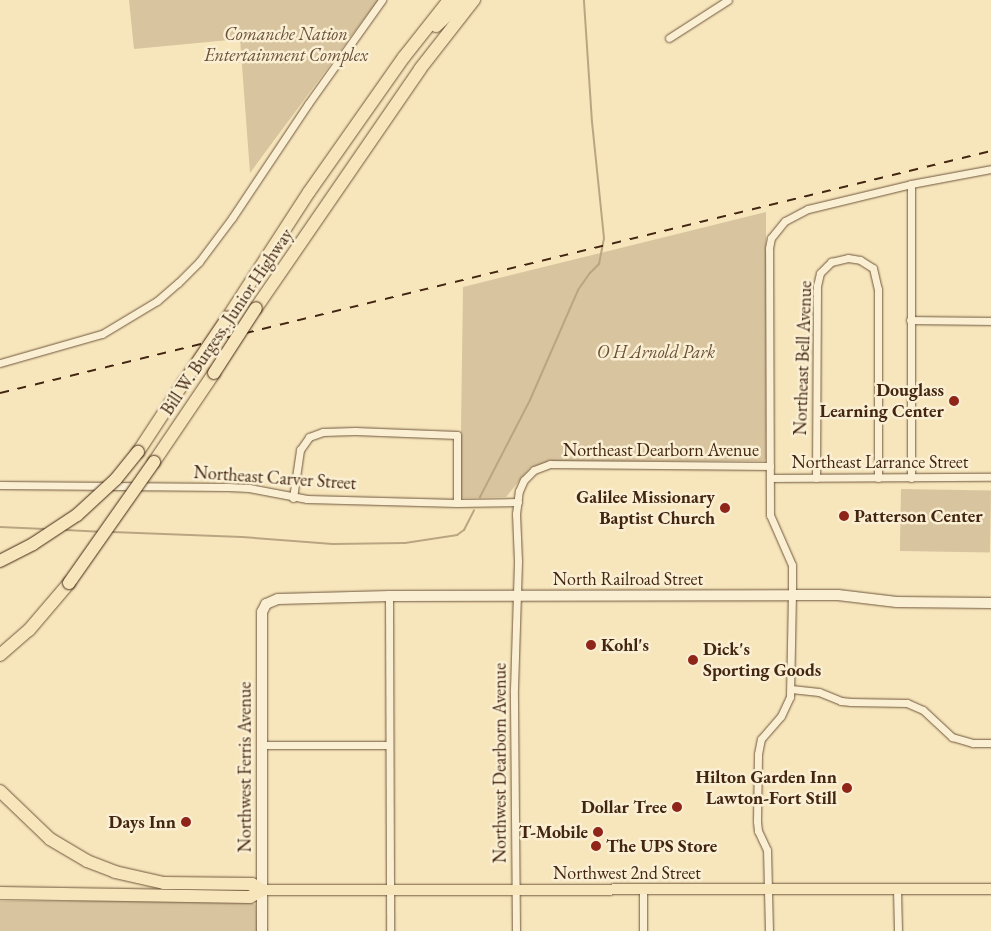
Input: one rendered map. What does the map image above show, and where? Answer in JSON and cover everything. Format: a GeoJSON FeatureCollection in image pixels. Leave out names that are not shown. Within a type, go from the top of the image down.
{"type":"FeatureCollection","features":[{"type":"Feature","properties":{"kind":"highway","name":"Bill W. Burgess, Junior Highway"},"geometry":{"type":"LineString","coordinates":[[0,561],[33,544],[77,515],[116,479],[138,452],[309,192],[404,57],[449,0]]}},
{"type":"Feature","properties":{"kind":"highway"},"geometry":{"type":"LineString","coordinates":[[404,57],[463,0]]}},
{"type":"Feature","properties":{"kind":"highway"},"geometry":{"type":"LineString","coordinates":[[420,69],[463,0]]}},
{"type":"Feature","properties":{"kind":"highway","name":"Bill W. Burgess, Junior Highway"},"geometry":{"type":"LineString","coordinates":[[0,655],[29,630],[69,583],[154,462],[256,308],[420,69],[474,0]]}},
{"type":"Feature","properties":{"kind":"highway"},"geometry":{"type":"LineString","coordinates":[[0,791],[50,839],[86,861],[114,872],[164,883],[252,884],[262,890],[250,897],[0,893]]}},
{"type":"Feature","properties":{"kind":"main road","name":"Northwest 2nd Street"},"geometry":{"type":"LineString","coordinates":[[262,890],[991,889]]}},
{"type":"Feature","properties":{"kind":"street"},"geometry":{"type":"LineString","coordinates":[[0,363],[102,334],[157,301],[178,282],[199,262],[232,218],[308,104],[382,0]]}},
{"type":"Feature","properties":{"kind":"street"},"geometry":{"type":"LineString","coordinates":[[669,38],[728,0]]}},
{"type":"Feature","properties":{"kind":"street"},"geometry":{"type":"LineString","coordinates":[[769,931],[768,850],[758,831],[757,821],[758,754],[761,739],[788,706],[791,689],[792,594],[792,564],[770,515],[769,248],[771,238],[785,221],[808,209],[911,184],[991,169]]}},
{"type":"Feature","properties":{"kind":"street"},"geometry":{"type":"LineString","coordinates":[[911,184],[911,478]]}},
{"type":"Feature","properties":{"kind":"street","name":"Northeast Bell Avenue"},"geometry":{"type":"LineString","coordinates":[[816,478],[817,286],[820,273],[831,262],[848,258],[860,260],[873,268],[878,289],[878,478]]}},
{"type":"Feature","properties":{"kind":"street"},"geometry":{"type":"LineString","coordinates":[[910,320],[991,321]]}},
{"type":"Feature","properties":{"kind":"street"},"geometry":{"type":"LineString","coordinates":[[293,498],[300,450],[310,437],[323,432],[355,431],[457,435],[457,503]]}},
{"type":"Feature","properties":{"kind":"street","name":"Northeast Dearborn Avenue"},"geometry":{"type":"LineString","coordinates":[[516,596],[519,491],[524,480],[534,470],[550,464],[770,466]]}},
{"type":"Feature","properties":{"kind":"street","name":"Northeast Larrance Street"},"geometry":{"type":"LineString","coordinates":[[770,478],[991,477]]}},
{"type":"Feature","properties":{"kind":"street","name":"Northeast Carver Street"},"geometry":{"type":"LineString","coordinates":[[0,485],[228,487],[249,488],[293,498],[457,503],[518,502]]}},
{"type":"Feature","properties":{"kind":"street","name":"North Railroad Street"},"geometry":{"type":"LineString","coordinates":[[266,604],[278,599],[388,596],[792,594],[838,595],[897,602],[991,603]]}},
{"type":"Feature","properties":{"kind":"street"},"geometry":{"type":"LineString","coordinates":[[388,596],[390,931]]}},
{"type":"Feature","properties":{"kind":"street","name":"Northwest Dearborn Avenue"},"geometry":{"type":"LineString","coordinates":[[516,596],[514,689],[516,931]]}},
{"type":"Feature","properties":{"kind":"street","name":"Northwest Ferris Avenue"},"geometry":{"type":"LineString","coordinates":[[262,931],[262,612],[266,604]]}},
{"type":"Feature","properties":{"kind":"street"},"geometry":{"type":"LineString","coordinates":[[791,689],[819,692],[840,701],[908,703],[924,710],[952,737],[973,743],[991,743]]}},
{"type":"Feature","properties":{"kind":"street"},"geometry":{"type":"LineString","coordinates":[[262,745],[389,745]]}},
{"type":"Feature","properties":{"kind":"street"},"geometry":{"type":"LineString","coordinates":[[643,889],[643,931]]}},
{"type":"Feature","properties":{"kind":"street"},"geometry":{"type":"LineString","coordinates":[[897,889],[898,931]]}},
{"type":"Feature","properties":{"kind":"green space","name":"Comanche Nation Entertainment Complex"},"geometry":{"type":"Polygon","coordinates":[[[129,0],[378,0],[250,173],[240,39],[134,49],[129,0]]]}},
{"type":"Feature","properties":{"kind":"green space","name":"O H Arnold Park"},"geometry":{"type":"Polygon","coordinates":[[[766,212],[766,459],[764,461],[552,461],[530,468],[506,497],[460,498],[463,287],[766,212]]]}},
{"type":"Feature","properties":{"kind":"green space"},"geometry":{"type":"Polygon","coordinates":[[[901,489],[991,491],[990,553],[900,551],[901,489]]]}},
{"type":"Feature","properties":{"kind":"green space"},"geometry":{"type":"Polygon","coordinates":[[[0,901],[249,901],[256,905],[257,931],[0,931],[0,901]]]}},
{"type":"Feature","properties":{"kind":"waterway"},"geometry":{"type":"LineString","coordinates":[[480,497],[530,400],[578,290],[599,264],[604,238],[592,122],[584,0]]}},
{"type":"Feature","properties":{"kind":"waterway"},"geometry":{"type":"LineString","coordinates":[[112,532],[242,537],[333,544],[405,543],[457,535],[464,530],[474,510]]}},
{"type":"Feature","properties":{"kind":"waterway"},"geometry":{"type":"LineString","coordinates":[[0,527],[45,529]]}},
{"type":"Feature","properties":{"kind":"waterway"},"geometry":{"type":"LineString","coordinates":[[65,530],[100,532]]}},
{"type":"Feature","properties":{"kind":"railway"},"geometry":{"type":"LineString","coordinates":[[0,393],[991,151]]}},
{"type":"Feature","properties":{"kind":"place","name":"Douglass Learning Center"},"geometry":{"type":"Point","coordinates":[954,401]}},
{"type":"Feature","properties":{"kind":"place","name":"Galilee Missionary Baptist Church"},"geometry":{"type":"Point","coordinates":[725,508]}},
{"type":"Feature","properties":{"kind":"place","name":"Patterson Center"},"geometry":{"type":"Point","coordinates":[844,516]}},
{"type":"Feature","properties":{"kind":"place","name":"Kohl's"},"geometry":{"type":"Point","coordinates":[591,645]}},
{"type":"Feature","properties":{"kind":"place","name":"Dick's Sporting Goods"},"geometry":{"type":"Point","coordinates":[693,660]}},
{"type":"Feature","properties":{"kind":"place","name":"Hilton Garden Inn Lawton-Fort Still"},"geometry":{"type":"Point","coordinates":[847,788]}},
{"type":"Feature","properties":{"kind":"place","name":"Dollar Tree"},"geometry":{"type":"Point","coordinates":[677,807]}},
{"type":"Feature","properties":{"kind":"place","name":"Days Inn"},"geometry":{"type":"Point","coordinates":[186,822]}},
{"type":"Feature","properties":{"kind":"place","name":"T-Mobile"},"geometry":{"type":"Point","coordinates":[598,832]}},
{"type":"Feature","properties":{"kind":"place","name":"The UPS Store"},"geometry":{"type":"Point","coordinates":[596,846]}}]}
